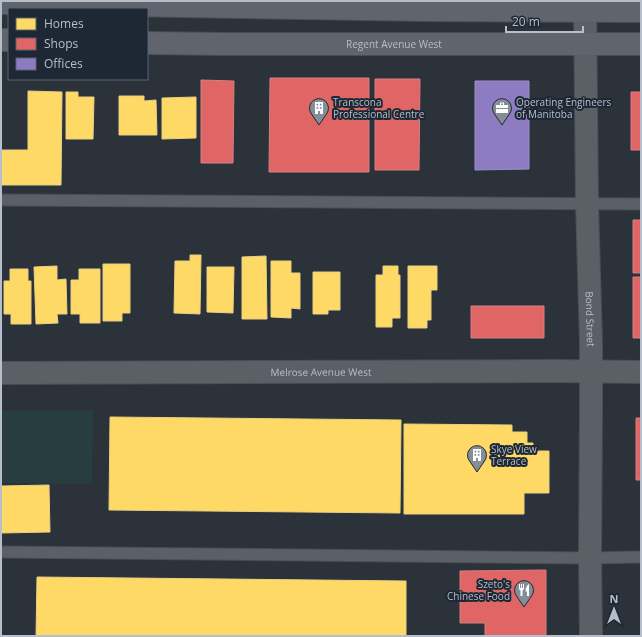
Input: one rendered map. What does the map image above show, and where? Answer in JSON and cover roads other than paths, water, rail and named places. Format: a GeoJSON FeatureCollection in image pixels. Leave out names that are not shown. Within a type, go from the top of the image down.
{"type":"FeatureCollection","features":[{"type":"Feature","properties":{"kind":"main road"},"geometry":{"type":"LineString","coordinates":[[1,3],[428,10],[585,6],[641,11]]}},
{"type":"Feature","properties":{"kind":"main road","name":"Regent Avenue West"},"geometry":{"type":"LineString","coordinates":[[148,43],[641,44]]}},
{"type":"Feature","properties":{"kind":"street","name":"Bond Street"},"geometry":{"type":"LineString","coordinates":[[585,6],[587,203],[591,343],[590,558],[592,636]]}},
{"type":"Feature","properties":{"kind":"street","name":"Melrose Avenue West"},"geometry":{"type":"LineString","coordinates":[[1,373],[641,372]]}},
{"type":"Feature","properties":{"kind":"lane"},"geometry":{"type":"LineString","coordinates":[[1,200],[641,204]]}},
{"type":"Feature","properties":{"kind":"lane"},"geometry":{"type":"LineString","coordinates":[[1,552],[641,558]]}},
{"type":"Feature","properties":{"kind":"place","name":"Transcona Professional Centre"},"geometry":{"type":"Point","coordinates":[319,125]}},
{"type":"Feature","properties":{"kind":"place","name":"Operating Engineers of Manitoba"},"geometry":{"type":"Point","coordinates":[502,125]}},
{"type":"Feature","properties":{"kind":"place","name":"Skye View Terrace"},"geometry":{"type":"Point","coordinates":[477,472]}},
{"type":"Feature","properties":{"kind":"place","name":"Szeto's Chinese Food"},"geometry":{"type":"Point","coordinates":[524,607]}}]}
